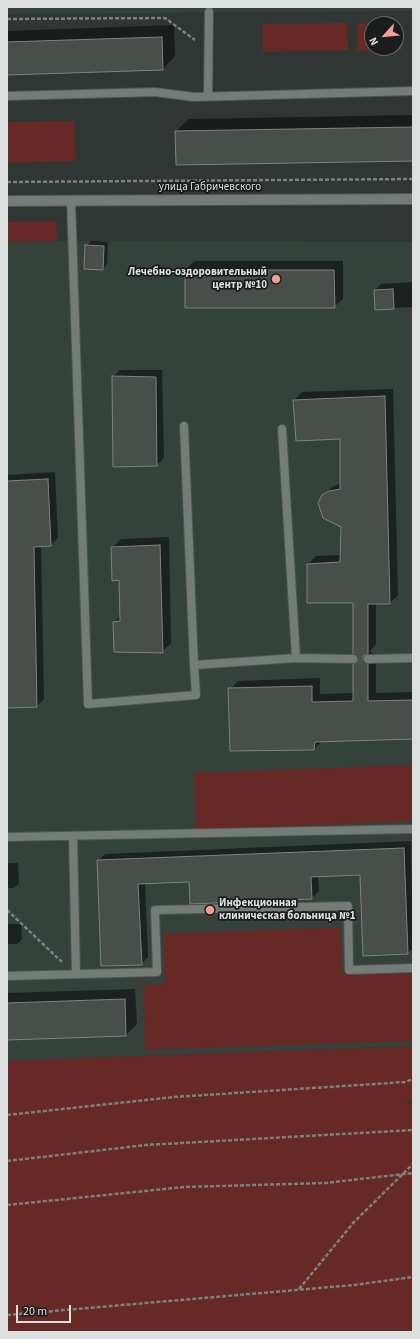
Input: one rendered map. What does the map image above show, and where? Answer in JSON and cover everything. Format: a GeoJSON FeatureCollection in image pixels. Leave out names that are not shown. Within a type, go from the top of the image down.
{"type":"FeatureCollection","features":[{"type":"Feature","properties":{"kind":"street","name":"улица Габричевского"},"geometry":{"type":"LineString","coordinates":[[7,201],[413,199]]}},
{"type":"Feature","properties":{"kind":"lane"},"geometry":{"type":"LineString","coordinates":[[208,96],[209,12]]}},
{"type":"Feature","properties":{"kind":"lane"},"geometry":{"type":"LineString","coordinates":[[7,96],[155,92],[194,97],[413,91]]}},
{"type":"Feature","properties":{"kind":"lane"},"geometry":{"type":"LineString","coordinates":[[71,200],[88,704],[196,695],[184,426]]}},
{"type":"Feature","properties":{"kind":"lane"},"geometry":{"type":"LineString","coordinates":[[282,429],[296,658]]}},
{"type":"Feature","properties":{"kind":"lane"},"geometry":{"type":"LineString","coordinates":[[194,665],[296,658],[353,659]]}},
{"type":"Feature","properties":{"kind":"lane"},"geometry":{"type":"LineString","coordinates":[[368,659],[413,658]]}},
{"type":"Feature","properties":{"kind":"lane"},"geometry":{"type":"LineString","coordinates":[[7,837],[413,829]]}},
{"type":"Feature","properties":{"kind":"lane"},"geometry":{"type":"LineString","coordinates":[[73,836],[76,974]]}},
{"type":"Feature","properties":{"kind":"lane"},"geometry":{"type":"LineString","coordinates":[[7,976],[157,972],[155,910],[340,906],[348,906],[349,970],[413,968]]}},
{"type":"Feature","properties":{"kind":"path"},"geometry":{"type":"LineString","coordinates":[[7,18],[165,18],[209,50]]}},
{"type":"Feature","properties":{"kind":"path"},"geometry":{"type":"LineString","coordinates":[[7,182],[413,179]]}},
{"type":"Feature","properties":{"kind":"path"},"geometry":{"type":"LineString","coordinates":[[7,910],[76,974]]}},
{"type":"Feature","properties":{"kind":"path"},"geometry":{"type":"LineString","coordinates":[[7,1115],[174,1097],[405,1082],[413,1079]]}},
{"type":"Feature","properties":{"kind":"path"},"geometry":{"type":"LineString","coordinates":[[7,1161],[146,1145],[413,1130]]}},
{"type":"Feature","properties":{"kind":"path"},"geometry":{"type":"LineString","coordinates":[[299,1290],[354,1222],[413,1164]]}},
{"type":"Feature","properties":{"kind":"path"},"geometry":{"type":"LineString","coordinates":[[7,1205],[184,1187],[325,1182],[413,1173]]}},
{"type":"Feature","properties":{"kind":"path"},"geometry":{"type":"LineString","coordinates":[[7,1315],[299,1290],[413,1277]]}},
{"type":"Feature","properties":{"kind":"shaded area"},"geometry":{"type":"Polygon","coordinates":[[[7,7],[413,7],[413,11],[7,14],[7,7]]]}},
{"type":"Feature","properties":{"kind":"shaded area"},"geometry":{"type":"Polygon","coordinates":[[[347,23],[348,50],[263,52],[263,24],[347,23]]]}},
{"type":"Feature","properties":{"kind":"shaded area"},"geometry":{"type":"Polygon","coordinates":[[[357,24],[364,24],[364,51],[357,51],[357,24]]]}},
{"type":"Feature","properties":{"kind":"shaded area"},"geometry":{"type":"Polygon","coordinates":[[[74,121],[76,161],[7,163],[7,122],[74,121]]]}},
{"type":"Feature","properties":{"kind":"shaded area"},"geometry":{"type":"Polygon","coordinates":[[[56,221],[57,241],[7,242],[7,222],[56,221]]]}},
{"type":"Feature","properties":{"kind":"shaded area"},"geometry":{"type":"Polygon","coordinates":[[[7,242],[413,242],[413,1046],[7,1061],[7,242]]]}},
{"type":"Feature","properties":{"kind":"shaded area"},"geometry":{"type":"Polygon","coordinates":[[[413,765],[413,821],[196,830],[194,773],[413,765]]]}},
{"type":"Feature","properties":{"kind":"shaded area"},"geometry":{"type":"Polygon","coordinates":[[[340,927],[342,974],[413,972],[413,1041],[145,1050],[143,985],[165,984],[163,934],[340,927]]]}},
{"type":"Feature","properties":{"kind":"shaded area"},"geometry":{"type":"Polygon","coordinates":[[[413,1046],[413,1100],[405,1104],[413,1104],[413,1332],[7,1332],[7,1061],[413,1046]]]}},
{"type":"Feature","properties":{"kind":"building"},"geometry":{"type":"Polygon","coordinates":[[[162,37],[163,70],[7,75],[7,42],[162,37]]]}},
{"type":"Feature","properties":{"kind":"building"},"geometry":{"type":"Polygon","coordinates":[[[413,127],[413,161],[176,165],[175,131],[413,127]]]}},
{"type":"Feature","properties":{"kind":"building"},"geometry":{"type":"Polygon","coordinates":[[[85,245],[104,246],[103,270],[84,269],[85,245]]]}},
{"type":"Feature","properties":{"kind":"building"},"geometry":{"type":"Polygon","coordinates":[[[185,270],[334,270],[335,308],[185,308],[185,270]]]}},
{"type":"Feature","properties":{"kind":"building"},"geometry":{"type":"Polygon","coordinates":[[[393,289],[394,309],[375,310],[374,290],[393,289]]]}},
{"type":"Feature","properties":{"kind":"building"},"geometry":{"type":"Polygon","coordinates":[[[112,376],[156,377],[157,466],[113,467],[112,376]]]}},
{"type":"Feature","properties":{"kind":"building"},"geometry":{"type":"Polygon","coordinates":[[[385,396],[390,604],[368,604],[368,654],[363,656],[363,660],[368,664],[368,701],[413,700],[413,739],[315,742],[314,750],[230,751],[228,688],[312,686],[312,702],[353,701],[353,664],[357,662],[358,659],[353,654],[353,603],[307,603],[307,564],[340,562],[341,527],[323,518],[318,503],[322,495],[329,491],[340,489],[340,439],[296,441],[293,400],[385,396]]]}},
{"type":"Feature","properties":{"kind":"building"},"geometry":{"type":"Polygon","coordinates":[[[48,479],[51,546],[34,547],[37,707],[7,708],[7,481],[48,479]]]}},
{"type":"Feature","properties":{"kind":"building"},"geometry":{"type":"Polygon","coordinates":[[[160,545],[163,653],[114,652],[113,622],[120,621],[119,580],[112,581],[111,547],[160,545]]]}},
{"type":"Feature","properties":{"kind":"building"},"geometry":{"type":"Polygon","coordinates":[[[404,848],[408,954],[363,956],[360,875],[311,877],[312,899],[190,904],[189,882],[138,884],[142,965],[101,966],[97,860],[404,848]]]}},
{"type":"Feature","properties":{"kind":"building"},"geometry":{"type":"Polygon","coordinates":[[[125,999],[126,1036],[7,1040],[7,1003],[125,999]]]}},
{"type":"Feature","properties":{"kind":"place","name":"Лечебно-оздоровительный центр №10"},"geometry":{"type":"Point","coordinates":[276,279]}},
{"type":"Feature","properties":{"kind":"place","name":"Инфекционная клиническая больница №1"},"geometry":{"type":"Point","coordinates":[210,910]}}]}
